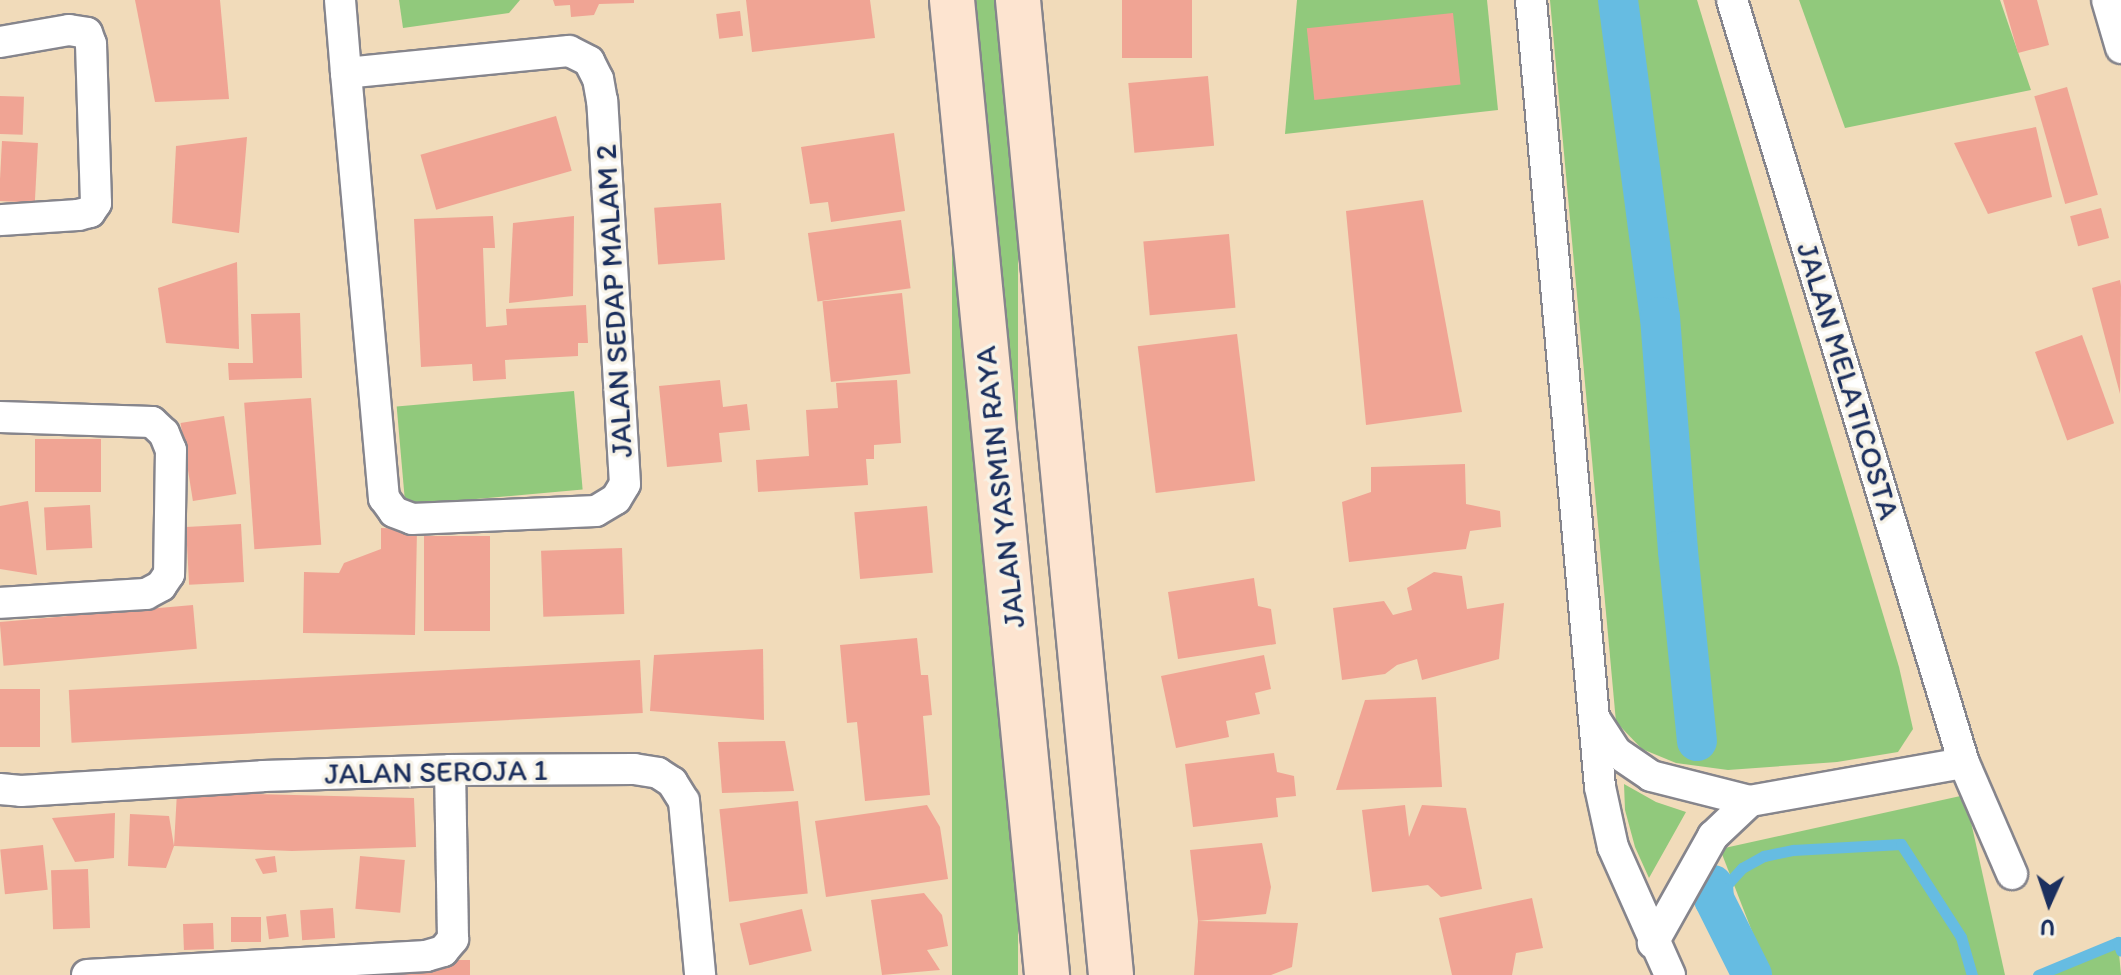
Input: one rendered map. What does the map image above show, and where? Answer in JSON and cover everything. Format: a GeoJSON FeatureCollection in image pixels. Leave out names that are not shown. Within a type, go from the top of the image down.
{"type":"FeatureCollection","features":[{"type":"Feature","properties":{"kind":"street","name":"JALAN SEDAP MALAM 2"},"geometry":{"type":"LineString","coordinates":[[340,0],[346,73],[384,498],[394,512],[412,519],[596,511],[616,499],[625,484],[602,101],[598,79],[589,61],[569,51],[346,73]]}},
{"type":"Feature","properties":{"kind":"street","name":"JALAN YASMIN RAYA"},"geometry":{"type":"LineString","coordinates":[[952,0],[1047,975]]}},
{"type":"Feature","properties":{"kind":"street","name":"JALAN YASMIN RAYA"},"geometry":{"type":"LineString","coordinates":[[1018,0],[1111,975]]}},
{"type":"Feature","properties":{"kind":"street"},"geometry":{"type":"LineString","coordinates":[[1531,0],[1600,787],[1613,847],[1653,943],[1670,975]]}},
{"type":"Feature","properties":{"kind":"street","name":"JALAN MELATICOSTA"},"geometry":{"type":"LineString","coordinates":[[1732,0],[1964,763],[2012,874]]}},
{"type":"Feature","properties":{"kind":"street"},"geometry":{"type":"LineString","coordinates":[[2107,0],[2121,48]]}},
{"type":"Feature","properties":{"kind":"street"},"geometry":{"type":"LineString","coordinates":[[0,42],[69,30],[87,33],[91,44],[96,203],[90,212],[78,215],[0,220]]}},
{"type":"Feature","properties":{"kind":"street"},"geometry":{"type":"LineString","coordinates":[[0,417],[152,422],[164,433],[171,450],[169,574],[161,586],[146,594],[0,603]]}},
{"type":"Feature","properties":{"kind":"street"},"geometry":{"type":"LineString","coordinates":[[1593,716],[1616,752],[1651,776],[1750,801],[1964,763]]}},
{"type":"Feature","properties":{"kind":"street","name":"JALAN SEROJA 1"},"geometry":{"type":"LineString","coordinates":[[0,789],[21,791],[263,776],[450,770],[634,769],[658,773],[672,782],[684,801],[700,975]]}},
{"type":"Feature","properties":{"kind":"street"},"geometry":{"type":"LineString","coordinates":[[87,975],[426,956],[443,951],[453,939],[450,770]]}},
{"type":"Feature","properties":{"kind":"street"},"geometry":{"type":"LineString","coordinates":[[1653,943],[1713,836],[1750,801]]}},
{"type":"Feature","properties":{"kind":"green space"},"geometry":{"type":"Polygon","coordinates":[[[399,0],[520,0],[509,13],[403,28],[399,0]]]}},
{"type":"Feature","properties":{"kind":"green space"},"geometry":{"type":"Polygon","coordinates":[[[952,0],[1018,0],[1018,975],[952,975],[952,0]]]}},
{"type":"Feature","properties":{"kind":"green space"},"geometry":{"type":"Polygon","coordinates":[[[1297,0],[1487,0],[1498,110],[1285,134],[1297,0]]]}},
{"type":"Feature","properties":{"kind":"green space"},"geometry":{"type":"Polygon","coordinates":[[[1550,0],[1697,0],[1899,667],[1913,729],[1898,752],[1837,762],[1728,770],[1676,763],[1642,749],[1616,722],[1550,0]]]}},
{"type":"Feature","properties":{"kind":"green space"},"geometry":{"type":"Polygon","coordinates":[[[1799,0],[2000,0],[2031,90],[1845,128],[1799,0]]]}},
{"type":"Feature","properties":{"kind":"green space"},"geometry":{"type":"Polygon","coordinates":[[[574,391],[583,490],[405,505],[397,407],[574,391]]]}},
{"type":"Feature","properties":{"kind":"green space"},"geometry":{"type":"Polygon","coordinates":[[[1624,784],[1656,802],[1686,812],[1649,878],[1635,847],[1625,810],[1624,784]]]}},
{"type":"Feature","properties":{"kind":"green space"},"geometry":{"type":"Polygon","coordinates":[[[1965,795],[2005,975],[1769,975],[1720,849],[1965,795]]]}},
{"type":"Feature","properties":{"kind":"green space"},"geometry":{"type":"Polygon","coordinates":[[[2118,942],[2121,975],[2038,975],[2118,942]]]}},
{"type":"Feature","properties":{"kind":"building"},"geometry":{"type":"Polygon","coordinates":[[[135,0],[220,0],[229,99],[155,102],[135,0]]]}},
{"type":"Feature","properties":{"kind":"building"},"geometry":{"type":"Polygon","coordinates":[[[553,0],[634,0],[634,3],[599,4],[594,15],[571,17],[570,5],[555,6],[553,0]]]}},
{"type":"Feature","properties":{"kind":"building"},"geometry":{"type":"Polygon","coordinates":[[[746,0],[870,0],[875,38],[752,52],[746,0]]]}},
{"type":"Feature","properties":{"kind":"building"},"geometry":{"type":"Polygon","coordinates":[[[1122,0],[1192,0],[1192,58],[1122,58],[1122,0]]]}},
{"type":"Feature","properties":{"kind":"building"},"geometry":{"type":"Polygon","coordinates":[[[2003,0],[2037,0],[2049,45],[2018,53],[2003,0]]]}},
{"type":"Feature","properties":{"kind":"building"},"geometry":{"type":"Polygon","coordinates":[[[740,11],[743,36],[719,39],[716,14],[740,11]]]}},
{"type":"Feature","properties":{"kind":"building"},"geometry":{"type":"Polygon","coordinates":[[[1453,13],[1461,85],[1314,100],[1307,28],[1453,13]]]}},
{"type":"Feature","properties":{"kind":"building"},"geometry":{"type":"Polygon","coordinates":[[[1208,76],[1214,146],[1134,153],[1128,83],[1208,76]]]}},
{"type":"Feature","properties":{"kind":"building"},"geometry":{"type":"Polygon","coordinates":[[[2067,87],[2098,195],[2065,204],[2034,96],[2067,87]]]}},
{"type":"Feature","properties":{"kind":"building"},"geometry":{"type":"Polygon","coordinates":[[[0,96],[24,97],[23,135],[0,134],[0,96]]]}},
{"type":"Feature","properties":{"kind":"building"},"geometry":{"type":"Polygon","coordinates":[[[556,116],[572,171],[436,210],[420,155],[556,116]]]}},
{"type":"Feature","properties":{"kind":"building"},"geometry":{"type":"Polygon","coordinates":[[[2036,127],[2052,197],[1988,214],[1954,143],[2036,127]]]}},
{"type":"Feature","properties":{"kind":"building"},"geometry":{"type":"Polygon","coordinates":[[[894,133],[905,211],[831,222],[828,202],[810,204],[801,147],[894,133]]]}},
{"type":"Feature","properties":{"kind":"building"},"geometry":{"type":"Polygon","coordinates":[[[247,137],[239,233],[172,223],[176,146],[247,137]]]}},
{"type":"Feature","properties":{"kind":"building"},"geometry":{"type":"Polygon","coordinates":[[[2,141],[38,143],[35,203],[0,201],[2,141]]]}},
{"type":"Feature","properties":{"kind":"building"},"geometry":{"type":"Polygon","coordinates":[[[1423,200],[1462,412],[1366,425],[1346,211],[1423,200]]]}},
{"type":"Feature","properties":{"kind":"building"},"geometry":{"type":"Polygon","coordinates":[[[721,203],[725,260],[658,265],[654,208],[721,203]]]}},
{"type":"Feature","properties":{"kind":"building"},"geometry":{"type":"Polygon","coordinates":[[[2101,208],[2109,238],[2078,246],[2070,216],[2101,208]]]}},
{"type":"Feature","properties":{"kind":"building"},"geometry":{"type":"Polygon","coordinates":[[[493,216],[495,248],[483,248],[486,327],[507,325],[506,309],[586,305],[588,343],[578,343],[578,356],[505,360],[506,379],[473,381],[472,364],[421,367],[414,219],[493,216]]]}},
{"type":"Feature","properties":{"kind":"building"},"geometry":{"type":"Polygon","coordinates":[[[574,216],[573,296],[509,303],[513,223],[574,216]]]}},
{"type":"Feature","properties":{"kind":"building"},"geometry":{"type":"Polygon","coordinates":[[[901,220],[911,288],[818,301],[808,233],[901,220]]]}},
{"type":"Feature","properties":{"kind":"building"},"geometry":{"type":"Polygon","coordinates":[[[1229,234],[1235,308],[1150,315],[1143,241],[1229,234]]]}},
{"type":"Feature","properties":{"kind":"building"},"geometry":{"type":"Polygon","coordinates":[[[237,262],[239,349],[166,343],[158,288],[237,262]]]}},
{"type":"Feature","properties":{"kind":"building"},"geometry":{"type":"Polygon","coordinates":[[[2120,280],[2121,286],[2120,394],[2092,288],[2120,280]]]}},
{"type":"Feature","properties":{"kind":"building"},"geometry":{"type":"Polygon","coordinates":[[[902,293],[910,374],[831,382],[822,301],[902,293]]]}},
{"type":"Feature","properties":{"kind":"building"},"geometry":{"type":"Polygon","coordinates":[[[300,313],[302,378],[229,380],[228,363],[253,363],[251,314],[300,313]]]}},
{"type":"Feature","properties":{"kind":"building"},"geometry":{"type":"Polygon","coordinates":[[[1237,334],[1255,481],[1156,493],[1138,346],[1237,334]]]}},
{"type":"Feature","properties":{"kind":"building"},"geometry":{"type":"Polygon","coordinates":[[[2082,335],[2114,423],[2067,440],[2035,352],[2082,335]]]}},
{"type":"Feature","properties":{"kind":"building"},"geometry":{"type":"Polygon","coordinates":[[[720,380],[723,407],[747,404],[750,430],[719,433],[722,462],[667,467],[659,386],[720,380]]]}},
{"type":"Feature","properties":{"kind":"building"},"geometry":{"type":"Polygon","coordinates":[[[897,380],[901,443],[874,445],[874,459],[866,459],[868,485],[758,492],[756,460],[809,456],[806,410],[838,408],[836,383],[897,380]]]}},
{"type":"Feature","properties":{"kind":"building"},"geometry":{"type":"Polygon","coordinates":[[[311,398],[321,545],[254,549],[244,403],[311,398]]]}},
{"type":"Feature","properties":{"kind":"building"},"geometry":{"type":"Polygon","coordinates":[[[224,416],[236,494],[193,501],[181,423],[224,416]]]}},
{"type":"Feature","properties":{"kind":"building"},"geometry":{"type":"Polygon","coordinates":[[[35,439],[101,439],[101,492],[35,492],[35,439]]]}},
{"type":"Feature","properties":{"kind":"building"},"geometry":{"type":"Polygon","coordinates":[[[1465,464],[1466,504],[1500,511],[1501,527],[1470,531],[1466,549],[1349,562],[1342,502],[1371,492],[1371,467],[1465,464]]]}},
{"type":"Feature","properties":{"kind":"building"},"geometry":{"type":"Polygon","coordinates":[[[28,501],[37,575],[0,569],[0,506],[28,501]]]}},
{"type":"Feature","properties":{"kind":"building"},"geometry":{"type":"Polygon","coordinates":[[[90,505],[92,548],[46,550],[44,507],[90,505]]]}},
{"type":"Feature","properties":{"kind":"building"},"geometry":{"type":"Polygon","coordinates":[[[927,506],[933,573],[860,579],[854,512],[927,506]]]}},
{"type":"Feature","properties":{"kind":"building"},"geometry":{"type":"Polygon","coordinates":[[[241,524],[244,582],[189,585],[186,527],[241,524]]]}},
{"type":"Feature","properties":{"kind":"building"},"geometry":{"type":"Polygon","coordinates":[[[381,528],[417,529],[415,635],[303,633],[304,572],[339,573],[344,563],[381,549],[381,528]]]}},
{"type":"Feature","properties":{"kind":"building"},"geometry":{"type":"Polygon","coordinates":[[[424,536],[490,536],[490,631],[424,631],[424,536]]]}},
{"type":"Feature","properties":{"kind":"building"},"geometry":{"type":"Polygon","coordinates":[[[622,548],[624,614],[543,617],[541,551],[622,548]]]}},
{"type":"Feature","properties":{"kind":"building"},"geometry":{"type":"Polygon","coordinates":[[[1434,572],[1462,576],[1467,609],[1504,603],[1499,659],[1422,680],[1417,659],[1397,665],[1385,674],[1342,680],[1333,608],[1384,601],[1393,615],[1412,610],[1407,588],[1434,572]]]}},
{"type":"Feature","properties":{"kind":"building"},"geometry":{"type":"Polygon","coordinates":[[[1254,578],[1258,606],[1271,609],[1276,644],[1178,659],[1168,592],[1254,578]]]}},
{"type":"Feature","properties":{"kind":"building"},"geometry":{"type":"Polygon","coordinates":[[[193,605],[197,649],[4,666],[0,622],[193,605]]]}},
{"type":"Feature","properties":{"kind":"building"},"geometry":{"type":"Polygon","coordinates":[[[917,638],[921,675],[928,675],[932,715],[923,716],[930,795],[865,801],[857,722],[847,723],[840,645],[917,638]]]}},
{"type":"Feature","properties":{"kind":"building"},"geometry":{"type":"Polygon","coordinates":[[[763,649],[764,720],[650,711],[654,655],[763,649]]]}},
{"type":"Feature","properties":{"kind":"building"},"geometry":{"type":"Polygon","coordinates":[[[1264,655],[1271,689],[1255,693],[1260,714],[1226,721],[1229,737],[1176,748],[1161,676],[1264,655]]]}},
{"type":"Feature","properties":{"kind":"building"},"geometry":{"type":"Polygon","coordinates":[[[640,660],[643,713],[72,743],[69,690],[640,660]]]}},
{"type":"Feature","properties":{"kind":"building"},"geometry":{"type":"Polygon","coordinates":[[[0,689],[40,689],[40,747],[0,747],[0,689]]]}},
{"type":"Feature","properties":{"kind":"building"},"geometry":{"type":"Polygon","coordinates":[[[1436,697],[1442,787],[1336,790],[1365,700],[1436,697]]]}},
{"type":"Feature","properties":{"kind":"building"},"geometry":{"type":"Polygon","coordinates":[[[785,741],[794,791],[722,793],[718,742],[785,741]]]}},
{"type":"Feature","properties":{"kind":"building"},"geometry":{"type":"Polygon","coordinates":[[[1274,753],[1277,772],[1294,776],[1296,796],[1276,798],[1278,817],[1193,827],[1185,764],[1274,753]]]}},
{"type":"Feature","properties":{"kind":"building"},"geometry":{"type":"Polygon","coordinates":[[[177,792],[414,798],[416,847],[292,851],[174,846],[177,792]]]}},
{"type":"Feature","properties":{"kind":"building"},"geometry":{"type":"Polygon","coordinates":[[[798,801],[808,893],[729,902],[719,809],[798,801]]]}},
{"type":"Feature","properties":{"kind":"building"},"geometry":{"type":"Polygon","coordinates":[[[927,805],[940,827],[948,879],[826,897],[815,821],[927,805]]]}},
{"type":"Feature","properties":{"kind":"building"},"geometry":{"type":"Polygon","coordinates":[[[1405,805],[1409,837],[1422,805],[1466,808],[1482,889],[1441,897],[1428,885],[1372,892],[1362,810],[1405,805]]]}},
{"type":"Feature","properties":{"kind":"building"},"geometry":{"type":"Polygon","coordinates":[[[115,813],[114,858],[75,862],[52,818],[115,813]]]}},
{"type":"Feature","properties":{"kind":"building"},"geometry":{"type":"Polygon","coordinates":[[[130,814],[169,816],[174,846],[166,868],[128,866],[130,814]]]}},
{"type":"Feature","properties":{"kind":"building"},"geometry":{"type":"Polygon","coordinates":[[[1262,843],[1271,887],[1266,914],[1198,921],[1190,850],[1262,843]]]}},
{"type":"Feature","properties":{"kind":"building"},"geometry":{"type":"Polygon","coordinates":[[[43,845],[48,890],[5,894],[0,849],[43,845]]]}},
{"type":"Feature","properties":{"kind":"building"},"geometry":{"type":"Polygon","coordinates":[[[275,856],[277,872],[263,874],[255,859],[275,856]]]}},
{"type":"Feature","properties":{"kind":"building"},"geometry":{"type":"Polygon","coordinates":[[[360,856],[405,860],[400,913],[355,909],[360,856]]]}},
{"type":"Feature","properties":{"kind":"building"},"geometry":{"type":"Polygon","coordinates":[[[88,869],[90,928],[53,929],[51,870],[88,869]]]}},
{"type":"Feature","properties":{"kind":"building"},"geometry":{"type":"Polygon","coordinates":[[[924,893],[942,915],[948,946],[927,950],[940,970],[882,975],[871,900],[924,893]]]}},
{"type":"Feature","properties":{"kind":"building"},"geometry":{"type":"Polygon","coordinates":[[[1532,898],[1543,948],[1516,953],[1512,975],[1452,975],[1439,918],[1532,898]]]}},
{"type":"Feature","properties":{"kind":"building"},"geometry":{"type":"Polygon","coordinates":[[[333,908],[335,938],[302,940],[300,910],[333,908]]]}},
{"type":"Feature","properties":{"kind":"building"},"geometry":{"type":"Polygon","coordinates":[[[802,909],[812,951],[749,965],[740,923],[802,909]]]}},
{"type":"Feature","properties":{"kind":"building"},"geometry":{"type":"Polygon","coordinates":[[[286,914],[289,937],[269,939],[266,916],[286,914]]]}},
{"type":"Feature","properties":{"kind":"building"},"geometry":{"type":"Polygon","coordinates":[[[231,917],[261,917],[261,942],[231,942],[231,917]]]}},
{"type":"Feature","properties":{"kind":"building"},"geometry":{"type":"Polygon","coordinates":[[[1198,921],[1298,923],[1292,967],[1271,975],[1194,975],[1198,921]]]}},
{"type":"Feature","properties":{"kind":"building"},"geometry":{"type":"Polygon","coordinates":[[[213,923],[214,949],[184,950],[183,924],[213,923]]]}},
{"type":"Feature","properties":{"kind":"building"},"geometry":{"type":"Polygon","coordinates":[[[377,960],[470,960],[470,975],[377,975],[377,960]]]}},
{"type":"Feature","properties":{"kind":"waterway"},"geometry":{"type":"LineString","coordinates":[[1618,0],[1660,317],[1678,551],[1697,741]]}},
{"type":"Feature","properties":{"kind":"waterway"},"geometry":{"type":"LineString","coordinates":[[1714,899],[1742,868],[1764,856],[1793,850],[1901,844],[1961,937],[1972,975]]}},
{"type":"Feature","properties":{"kind":"waterway"},"geometry":{"type":"LineString","coordinates":[[1713,885],[1714,899],[1752,975]]}},
{"type":"Feature","properties":{"kind":"waterway"},"geometry":{"type":"LineString","coordinates":[[2038,975],[2118,942],[2121,951]]}}]}
